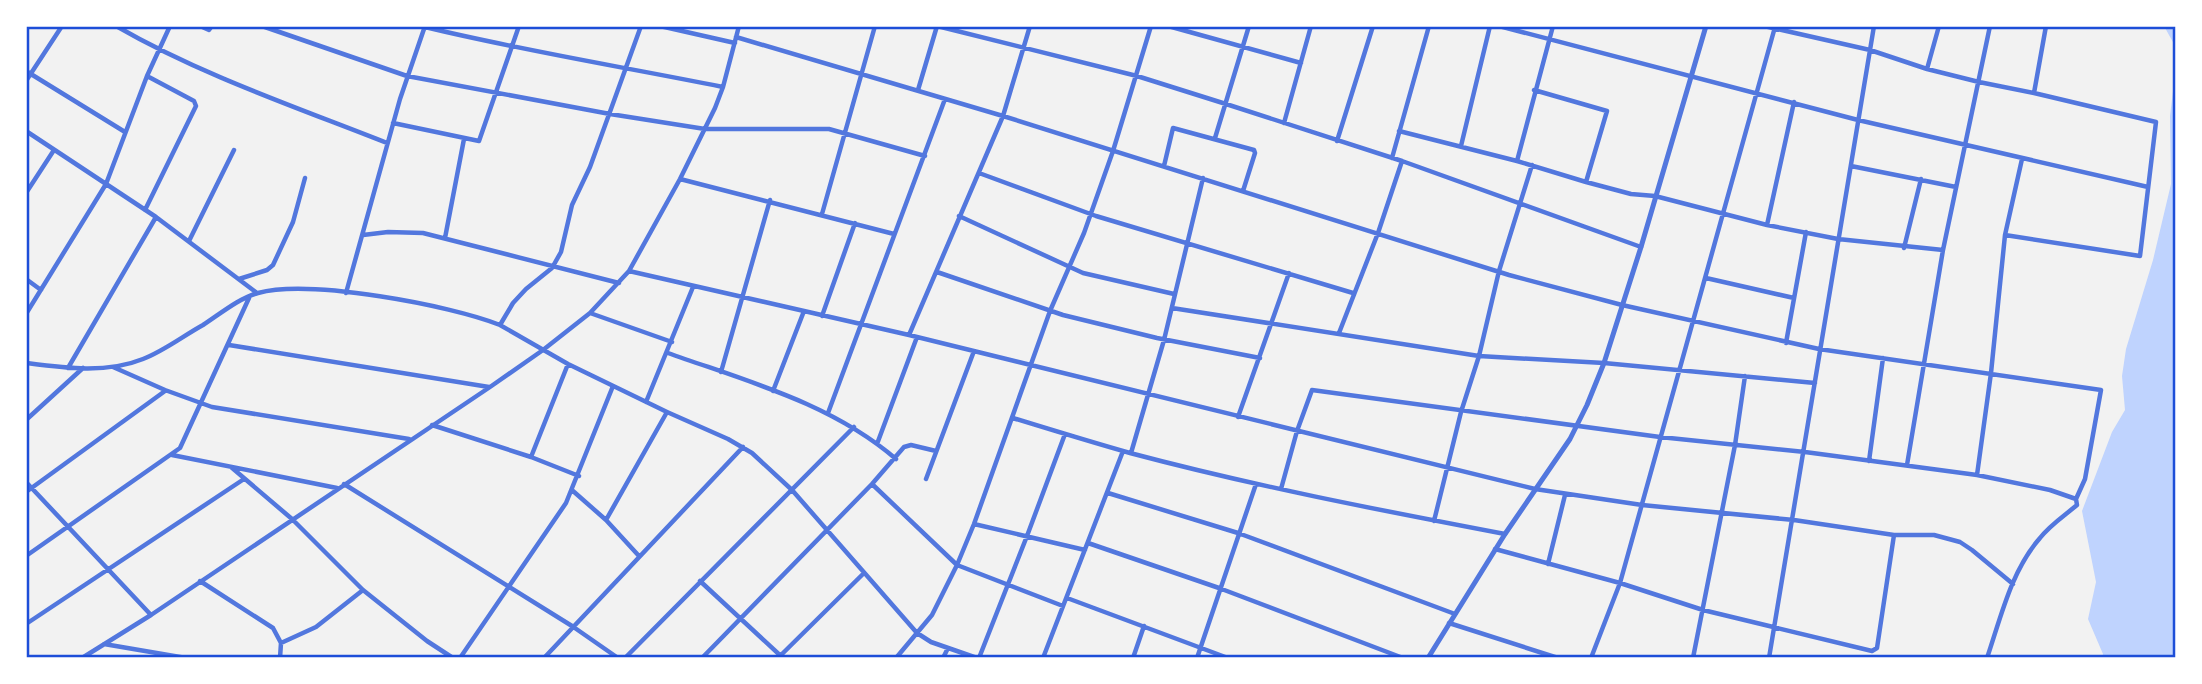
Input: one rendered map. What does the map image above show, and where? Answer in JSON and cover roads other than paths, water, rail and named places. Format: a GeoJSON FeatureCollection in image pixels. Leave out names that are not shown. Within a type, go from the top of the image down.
{"type":"FeatureCollection","features":[{"type":"Feature","properties":{"kind":"street"},"geometry":{"type":"LineString","coordinates":[[26,81],[62,26]]}},
{"type":"Feature","properties":{"kind":"street"},"geometry":{"type":"LineString","coordinates":[[116,26],[159,51],[387,143]]}},
{"type":"Feature","properties":{"kind":"street"},"geometry":{"type":"LineString","coordinates":[[26,314],[106,184],[147,76],[170,26]]}},
{"type":"Feature","properties":{"kind":"street"},"geometry":{"type":"LineString","coordinates":[[200,26],[209,30],[212,26]]}},
{"type":"Feature","properties":{"kind":"street"},"geometry":{"type":"LineString","coordinates":[[262,26],[407,76],[705,129],[824,128],[925,156]]}},
{"type":"Feature","properties":{"kind":"street"},"geometry":{"type":"LineString","coordinates":[[393,123],[479,141],[519,26]]}},
{"type":"Feature","properties":{"kind":"street"},"geometry":{"type":"LineString","coordinates":[[500,325],[513,303],[552,268],[561,252],[572,205],[610,114],[641,26]]}},
{"type":"Feature","properties":{"kind":"street"},"geometry":{"type":"LineString","coordinates":[[660,26],[736,40],[918,90],[1499,271],[1622,305],[1819,349],[2101,390],[2085,479],[2076,499],[2077,505],[2035,544],[2024,559],[1987,658]]}},
{"type":"Feature","properties":{"kind":"street"},"geometry":{"type":"LineString","coordinates":[[82,658],[151,615],[490,387],[590,313],[629,271],[680,178],[723,87],[739,26]]}},
{"type":"Feature","properties":{"kind":"street"},"geometry":{"type":"LineString","coordinates":[[822,214],[876,26]]}},
{"type":"Feature","properties":{"kind":"street"},"geometry":{"type":"LineString","coordinates":[[918,90],[937,26],[1137,76],[1402,161],[1641,247]]}},
{"type":"Feature","properties":{"kind":"street"},"geometry":{"type":"LineString","coordinates":[[909,335],[1003,116],[1030,26]]}},
{"type":"Feature","properties":{"kind":"street"},"geometry":{"type":"LineString","coordinates":[[896,658],[932,615],[974,524],[1050,311],[1084,233],[1113,151],[1151,26]]}},
{"type":"Feature","properties":{"kind":"street"},"geometry":{"type":"LineString","coordinates":[[1168,26],[1301,62]]}},
{"type":"Feature","properties":{"kind":"street"},"geometry":{"type":"LineString","coordinates":[[1215,138],[1249,26]]}},
{"type":"Feature","properties":{"kind":"street"},"geometry":{"type":"LineString","coordinates":[[1284,123],[1311,26]]}},
{"type":"Feature","properties":{"kind":"street"},"geometry":{"type":"LineString","coordinates":[[1337,141],[1373,26]]}},
{"type":"Feature","properties":{"kind":"street"},"geometry":{"type":"LineString","coordinates":[[1392,158],[1429,26]]}},
{"type":"Feature","properties":{"kind":"street"},"geometry":{"type":"LineString","coordinates":[[1461,146],[1490,26]]}},
{"type":"Feature","properties":{"kind":"street"},"geometry":{"type":"LineString","coordinates":[[1499,26],[1858,120],[2148,187]]}},
{"type":"Feature","properties":{"kind":"street"},"geometry":{"type":"LineString","coordinates":[[1517,160],[1553,26]]}},
{"type":"Feature","properties":{"kind":"street"},"geometry":{"type":"LineString","coordinates":[[1428,658],[1505,534],[1577,426],[1604,363],[1706,26]]}},
{"type":"Feature","properties":{"kind":"street"},"geometry":{"type":"LineString","coordinates":[[1764,26],[1870,50],[1927,69],[1979,82],[2156,122],[2140,256],[2005,235]]}},
{"type":"Feature","properties":{"kind":"street"},"geometry":{"type":"LineString","coordinates":[[1769,658],[1874,26]]}},
{"type":"Feature","properties":{"kind":"street"},"geometry":{"type":"LineString","coordinates":[[1927,69],[1939,26]]}},
{"type":"Feature","properties":{"kind":"street"},"geometry":{"type":"LineString","coordinates":[[1907,465],[1943,250],[1990,26]]}},
{"type":"Feature","properties":{"kind":"street"},"geometry":{"type":"LineString","coordinates":[[2034,93],[2046,26]]}},
{"type":"Feature","properties":{"kind":"street"},"geometry":{"type":"LineString","coordinates":[[346,293],[387,143],[425,27],[513,48],[627,67],[723,87]]}},
{"type":"Feature","properties":{"kind":"street"},"geometry":{"type":"LineString","coordinates":[[1591,658],[1619,583],[1642,505],[1775,28]]}},
{"type":"Feature","properties":{"kind":"street"},"geometry":{"type":"LineString","coordinates":[[29,73],[125,132]]}},
{"type":"Feature","properties":{"kind":"street"},"geometry":{"type":"LineString","coordinates":[[145,210],[196,106],[194,101],[147,76]]}},
{"type":"Feature","properties":{"kind":"street"},"geometry":{"type":"LineString","coordinates":[[1534,90],[1607,111],[1586,182]]}},
{"type":"Feature","properties":{"kind":"street"},"geometry":{"type":"LineString","coordinates":[[828,413],[945,99]]}},
{"type":"Feature","properties":{"kind":"street"},"geometry":{"type":"LineString","coordinates":[[1767,225],[1794,102]]}},
{"type":"Feature","properties":{"kind":"street"},"geometry":{"type":"LineString","coordinates":[[1164,166],[1173,128],[1255,150],[1243,191]]}},
{"type":"Feature","properties":{"kind":"street"},"geometry":{"type":"LineString","coordinates":[[26,131],[145,210],[258,293]]}},
{"type":"Feature","properties":{"kind":"street"},"geometry":{"type":"LineString","coordinates":[[1399,131],[1517,160],[1631,194],[1655,197],[1767,225],[1838,239],[1943,250]]}},
{"type":"Feature","properties":{"kind":"street"},"geometry":{"type":"LineString","coordinates":[[445,238],[464,139]]}},
{"type":"Feature","properties":{"kind":"street"},"geometry":{"type":"LineString","coordinates":[[26,193],[54,150]]}},
{"type":"Feature","properties":{"kind":"street"},"geometry":{"type":"LineString","coordinates":[[189,241],[234,150]]}},
{"type":"Feature","properties":{"kind":"street"},"geometry":{"type":"LineString","coordinates":[[1978,475],[2005,235],[2022,159]]}},
{"type":"Feature","properties":{"kind":"street"},"geometry":{"type":"LineString","coordinates":[[1339,333],[1378,233],[1402,161]]}},
{"type":"Feature","properties":{"kind":"street"},"geometry":{"type":"LineString","coordinates":[[1434,521],[1499,271],[1532,165]]}},
{"type":"Feature","properties":{"kind":"street"},"geometry":{"type":"LineString","coordinates":[[1850,166],[1956,187]]}},
{"type":"Feature","properties":{"kind":"street"},"geometry":{"type":"LineString","coordinates":[[979,173],[1089,214],[1353,293]]}},
{"type":"Feature","properties":{"kind":"street"},"geometry":{"type":"LineString","coordinates":[[239,279],[267,270],[275,262],[293,222],[305,178]]}},
{"type":"Feature","properties":{"kind":"street"},"geometry":{"type":"LineString","coordinates":[[680,178],[894,234]]}},
{"type":"Feature","properties":{"kind":"street"},"geometry":{"type":"LineString","coordinates":[[1132,453],[1164,340],[1203,178]]}},
{"type":"Feature","properties":{"kind":"street"},"geometry":{"type":"LineString","coordinates":[[1904,248],[1921,179]]}},
{"type":"Feature","properties":{"kind":"street"},"geometry":{"type":"LineString","coordinates":[[721,372],[770,200]]}},
{"type":"Feature","properties":{"kind":"street"},"geometry":{"type":"LineString","coordinates":[[959,216],[1090,275],[1174,294]]}},
{"type":"Feature","properties":{"kind":"street"},"geometry":{"type":"LineString","coordinates":[[68,369],[156,218]]}},
{"type":"Feature","properties":{"kind":"street"},"geometry":{"type":"LineString","coordinates":[[822,316],[855,223]]}},
{"type":"Feature","properties":{"kind":"street"},"geometry":{"type":"LineString","coordinates":[[363,235],[406,231],[445,238],[619,284]]}},
{"type":"Feature","properties":{"kind":"street"},"geometry":{"type":"LineString","coordinates":[[1786,343],[1806,232]]}},
{"type":"Feature","properties":{"kind":"street"},"geometry":{"type":"LineString","coordinates":[[629,271],[909,335],[1535,489],[1642,505],[1794,520],[1894,535],[1934,535],[1960,542],[2013,584]]}},
{"type":"Feature","properties":{"kind":"street"},"geometry":{"type":"LineString","coordinates":[[937,272],[1050,311],[1164,340],[1260,358]]}},
{"type":"Feature","properties":{"kind":"street"},"geometry":{"type":"LineString","coordinates":[[1238,418],[1289,273]]}},
{"type":"Feature","properties":{"kind":"street"},"geometry":{"type":"LineString","coordinates":[[1706,278],[1794,298]]}},
{"type":"Feature","properties":{"kind":"street"},"geometry":{"type":"LineString","coordinates":[[26,279],[41,290]]}},
{"type":"Feature","properties":{"kind":"street"},"geometry":{"type":"LineString","coordinates":[[646,402],[693,287]]}},
{"type":"Feature","properties":{"kind":"street"},"geometry":{"type":"LineString","coordinates":[[26,363],[68,369],[129,364],[153,354],[249,297],[258,293],[289,289],[346,293],[453,310],[500,325],[568,364],[743,447],[764,462],[792,490],[917,633],[948,648],[978,658],[1065,434]]}},
{"type":"Feature","properties":{"kind":"street"},"geometry":{"type":"LineString","coordinates":[[26,556],[172,454],[183,443],[249,297]]}},
{"type":"Feature","properties":{"kind":"street"},"geometry":{"type":"LineString","coordinates":[[1172,308],[1479,356],[1604,363],[1815,383]]}},
{"type":"Feature","properties":{"kind":"street"},"geometry":{"type":"LineString","coordinates":[[773,391],[804,311]]}},
{"type":"Feature","properties":{"kind":"street"},"geometry":{"type":"LineString","coordinates":[[590,313],[672,342]]}},
{"type":"Feature","properties":{"kind":"street"},"geometry":{"type":"LineString","coordinates":[[877,443],[917,337]]}},
{"type":"Feature","properties":{"kind":"street"},"geometry":{"type":"LineString","coordinates":[[229,345],[490,387]]}},
{"type":"Feature","properties":{"kind":"street"},"geometry":{"type":"LineString","coordinates":[[926,479],[974,351]]}},
{"type":"Feature","properties":{"kind":"street"},"geometry":{"type":"LineString","coordinates":[[668,353],[828,413],[854,427],[896,459]]}},
{"type":"Feature","properties":{"kind":"street"},"geometry":{"type":"LineString","coordinates":[[1869,461],[1883,358]]}},
{"type":"Feature","properties":{"kind":"street"},"geometry":{"type":"LineString","coordinates":[[531,457],[568,364]]}},
{"type":"Feature","properties":{"kind":"street"},"geometry":{"type":"LineString","coordinates":[[113,367],[202,404],[410,439]]}},
{"type":"Feature","properties":{"kind":"street"},"geometry":{"type":"LineString","coordinates":[[26,420],[83,368]]}},
{"type":"Feature","properties":{"kind":"street"},"geometry":{"type":"LineString","coordinates":[[1693,658],[1735,445],[1745,376]]}},
{"type":"Feature","properties":{"kind":"street"},"geometry":{"type":"LineString","coordinates":[[460,658],[562,509],[579,476],[613,386]]}},
{"type":"Feature","properties":{"kind":"street"},"geometry":{"type":"LineString","coordinates":[[29,490],[165,390]]}},
{"type":"Feature","properties":{"kind":"street"},"geometry":{"type":"LineString","coordinates":[[1281,489],[1297,430],[1312,390],[1461,412],[1978,475],[2050,490],[2076,499]]}},
{"type":"Feature","properties":{"kind":"street"},"geometry":{"type":"LineString","coordinates":[[606,520],[667,412]]}},
{"type":"Feature","properties":{"kind":"street"},"geometry":{"type":"LineString","coordinates":[[1013,418],[1124,451],[1256,484],[1505,534]]}},
{"type":"Feature","properties":{"kind":"street"},"geometry":{"type":"LineString","coordinates":[[432,425],[531,457],[579,476]]}},
{"type":"Feature","properties":{"kind":"street"},"geometry":{"type":"LineString","coordinates":[[625,658],[854,427]]}},
{"type":"Feature","properties":{"kind":"street"},"geometry":{"type":"LineString","coordinates":[[702,658],[907,445],[936,451]]}},
{"type":"Feature","properties":{"kind":"street"},"geometry":{"type":"LineString","coordinates":[[544,658],[743,447]]}},
{"type":"Feature","properties":{"kind":"street"},"geometry":{"type":"LineString","coordinates":[[1043,658],[1124,451]]}},
{"type":"Feature","properties":{"kind":"street"},"geometry":{"type":"LineString","coordinates":[[172,454],[337,488]]}},
{"type":"Feature","properties":{"kind":"street"},"geometry":{"type":"LineString","coordinates":[[231,467],[292,519],[363,590],[427,641],[453,658]]}},
{"type":"Feature","properties":{"kind":"street"},"geometry":{"type":"LineString","coordinates":[[26,624],[244,478]]}},
{"type":"Feature","properties":{"kind":"street"},"geometry":{"type":"LineString","coordinates":[[26,482],[29,490],[69,526],[151,615]]}},
{"type":"Feature","properties":{"kind":"street"},"geometry":{"type":"LineString","coordinates":[[344,484],[572,626],[618,658]]}},
{"type":"Feature","properties":{"kind":"street"},"geometry":{"type":"LineString","coordinates":[[872,484],[957,565],[1063,606]]}},
{"type":"Feature","properties":{"kind":"street"},"geometry":{"type":"LineString","coordinates":[[1197,658],[1256,484]]}},
{"type":"Feature","properties":{"kind":"street"},"geometry":{"type":"LineString","coordinates":[[572,491],[606,520],[639,556]]}},
{"type":"Feature","properties":{"kind":"street"},"geometry":{"type":"LineString","coordinates":[[1108,494],[1238,533],[1455,614]]}},
{"type":"Feature","properties":{"kind":"street"},"geometry":{"type":"LineString","coordinates":[[1548,564],[1565,495]]}},
{"type":"Feature","properties":{"kind":"street"},"geometry":{"type":"LineString","coordinates":[[974,524],[1085,550]]}},
{"type":"Feature","properties":{"kind":"street"},"geometry":{"type":"LineString","coordinates":[[1495,550],[1619,583],[1703,610],[1872,651],[1876,650],[1894,535]]}},
{"type":"Feature","properties":{"kind":"street"},"geometry":{"type":"LineString","coordinates":[[1088,543],[1219,588],[1404,658]]}},
{"type":"Feature","properties":{"kind":"street"},"geometry":{"type":"LineString","coordinates":[[700,581],[780,657],[864,573]]}},
{"type":"Feature","properties":{"kind":"street"},"geometry":{"type":"LineString","coordinates":[[200,581],[273,628],[281,643],[279,658]]}},
{"type":"Feature","properties":{"kind":"street"},"geometry":{"type":"LineString","coordinates":[[281,643],[316,627],[363,590]]}},
{"type":"Feature","properties":{"kind":"street"},"geometry":{"type":"LineString","coordinates":[[1068,598],[1228,658]]}},
{"type":"Feature","properties":{"kind":"street"},"geometry":{"type":"LineString","coordinates":[[1449,623],[1558,658]]}},
{"type":"Feature","properties":{"kind":"street"},"geometry":{"type":"LineString","coordinates":[[1133,658],[1144,626]]}},
{"type":"Feature","properties":{"kind":"street"},"geometry":{"type":"LineString","coordinates":[[104,643],[186,658]]}},
{"type":"Feature","properties":{"kind":"street"},"geometry":{"type":"LineString","coordinates":[[943,658],[948,648]]}},
{"type":"Feature","properties":{"kind":"water"},"geometry":{"type":"Polygon","coordinates":[[[2164,26],[2176,26],[2176,658],[2102,658],[2103,654],[2088,619],[2096,582],[2082,511],[2112,432],[2125,410],[2122,376],[2126,349],[2153,260],[2171,184],[2170,116],[2174,83],[2174,44],[2164,26]]]}}]}
